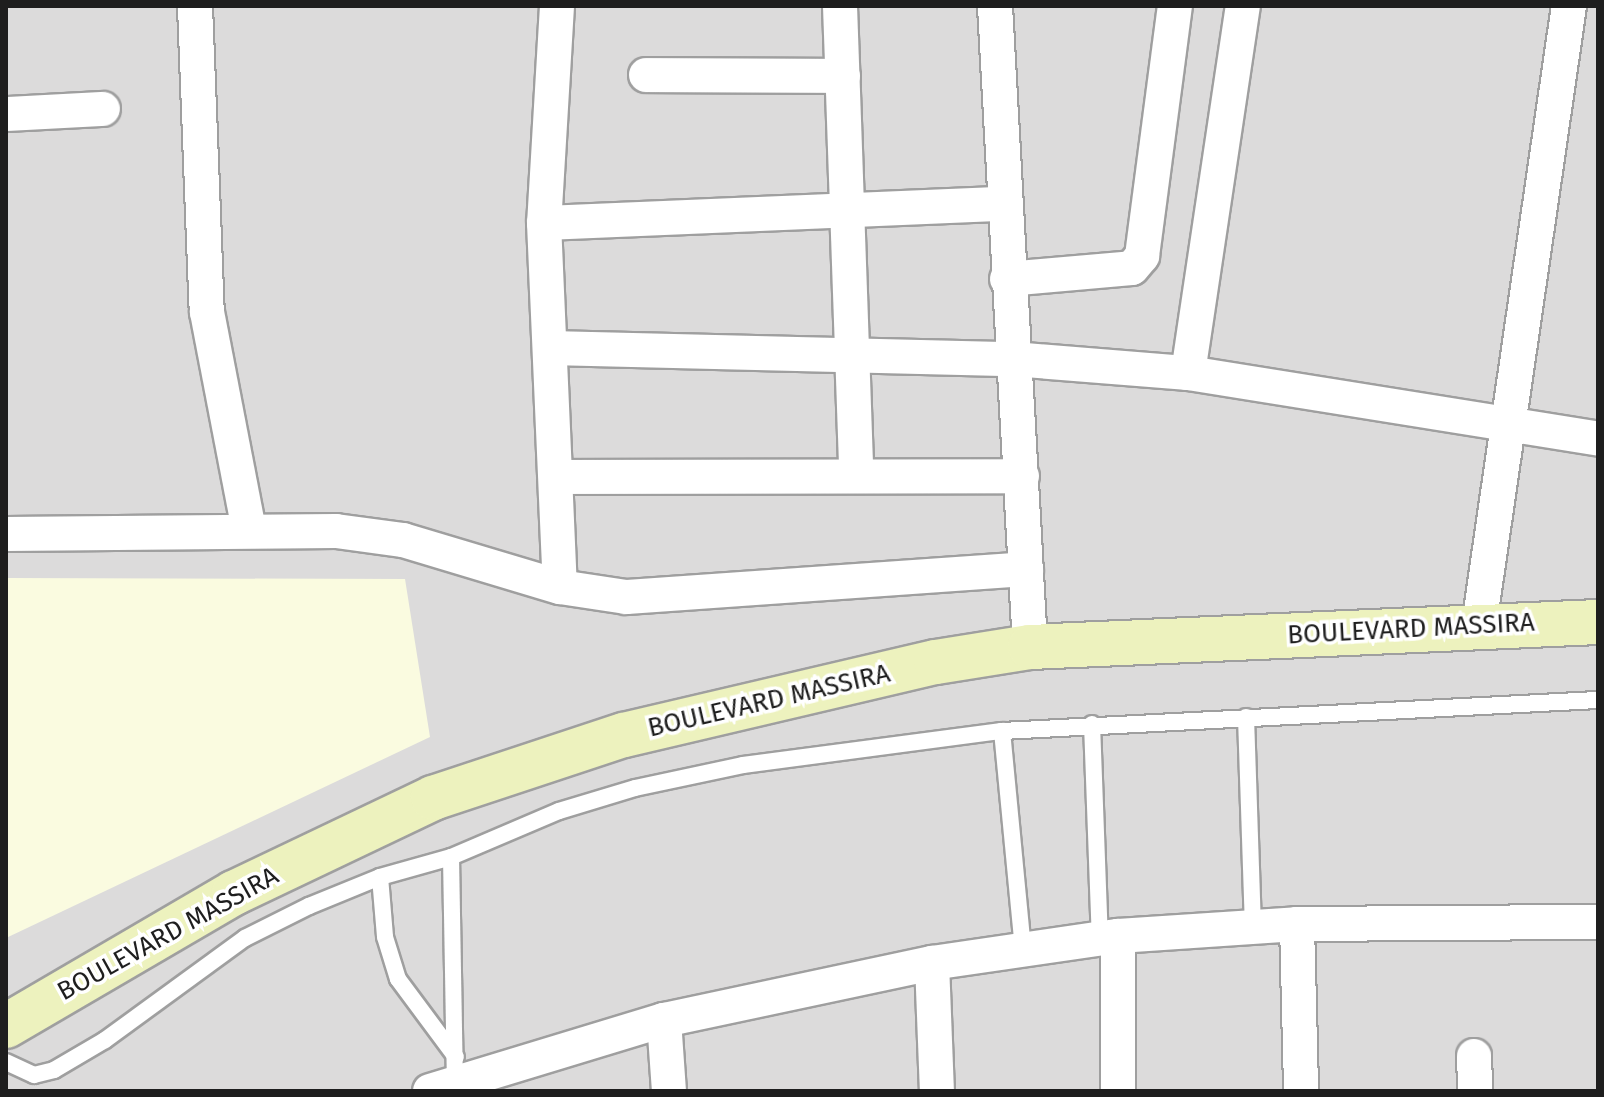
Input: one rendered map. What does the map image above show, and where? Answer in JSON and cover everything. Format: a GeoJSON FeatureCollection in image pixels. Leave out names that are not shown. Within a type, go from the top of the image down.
{"type":"FeatureCollection","features":[{"type":"Feature","properties":{"kind":"main road","name":"BOULEVARD MASSIRA"},"geometry":{"type":"LineString","coordinates":[[14,1011],[234,893],[433,798],[624,735],[936,662],[1030,647],[1598,622]]}},
{"type":"Feature","properties":{"kind":"street"},"geometry":{"type":"LineString","coordinates":[[195,6],[207,312],[249,530]]}},
{"type":"Feature","properties":{"kind":"street"},"geometry":{"type":"LineString","coordinates":[[557,6],[544,223],[560,587]]}},
{"type":"Feature","properties":{"kind":"street"},"geometry":{"type":"LineString","coordinates":[[840,6],[850,211],[856,475]]}},
{"type":"Feature","properties":{"kind":"street"},"geometry":{"type":"LineString","coordinates":[[995,6],[1007,279],[1022,476],[1030,647]]}},
{"type":"Feature","properties":{"kind":"street"},"geometry":{"type":"LineString","coordinates":[[1007,279],[1132,268],[1142,256],[1175,6]]}},
{"type":"Feature","properties":{"kind":"street"},"geometry":{"type":"LineString","coordinates":[[1188,373],[1243,6]]}},
{"type":"Feature","properties":{"kind":"street"},"geometry":{"type":"LineString","coordinates":[[1479,625],[1512,426],[1569,6]]}},
{"type":"Feature","properties":{"kind":"street"},"geometry":{"type":"LineString","coordinates":[[646,75],[843,76]]}},
{"type":"Feature","properties":{"kind":"street"},"geometry":{"type":"LineString","coordinates":[[6,114],[103,109]]}},
{"type":"Feature","properties":{"kind":"street"},"geometry":{"type":"LineString","coordinates":[[544,223],[1004,204]]}},
{"type":"Feature","properties":{"kind":"street"},"geometry":{"type":"LineString","coordinates":[[550,348],[1013,359],[1188,373],[1598,439]]}},
{"type":"Feature","properties":{"kind":"street"},"geometry":{"type":"LineString","coordinates":[[556,477],[1022,476]]}},
{"type":"Feature","properties":{"kind":"street"},"geometry":{"type":"LineString","coordinates":[[6,534],[336,531],[403,540],[560,587],[626,597],[1026,569]]}},
{"type":"Feature","properties":{"kind":"street"},"geometry":{"type":"LineString","coordinates":[[449,1080],[664,1020],[932,963],[1109,938],[1297,924],[1598,922]]}},
{"type":"Feature","properties":{"kind":"street"},"geometry":{"type":"LineString","coordinates":[[1297,924],[1301,1091]]}},
{"type":"Feature","properties":{"kind":"street"},"geometry":{"type":"LineString","coordinates":[[1109,938],[1118,1091]]}},
{"type":"Feature","properties":{"kind":"street"},"geometry":{"type":"LineString","coordinates":[[932,963],[937,1091]]}},
{"type":"Feature","properties":{"kind":"street"},"geometry":{"type":"LineString","coordinates":[[664,1020],[669,1091]]}},
{"type":"Feature","properties":{"kind":"street"},"geometry":{"type":"LineString","coordinates":[[1474,1056],[1475,1091]]}},
{"type":"Feature","properties":{"kind":"lane"},"geometry":{"type":"LineString","coordinates":[[6,1062],[34,1075],[54,1070],[105,1040],[245,938],[380,877],[451,857],[559,811],[635,788],[743,765],[1002,731],[1598,700]]}},
{"type":"Feature","properties":{"kind":"lane"},"geometry":{"type":"LineString","coordinates":[[1246,717],[1253,927]]}},
{"type":"Feature","properties":{"kind":"lane"},"geometry":{"type":"LineString","coordinates":[[1092,724],[1109,938]]}},
{"type":"Feature","properties":{"kind":"lane"},"geometry":{"type":"LineString","coordinates":[[1002,731],[1023,950]]}},
{"type":"Feature","properties":{"kind":"lane"},"geometry":{"type":"LineString","coordinates":[[449,1080],[451,857]]}},
{"type":"Feature","properties":{"kind":"lane"},"geometry":{"type":"LineString","coordinates":[[380,877],[385,937],[398,979],[449,1080]]}},
{"type":"Feature","properties":{"kind":"shaded area"},"geometry":{"type":"Polygon","coordinates":[[[6,6],[1598,6],[1598,1091],[6,1091],[6,6]]]}},
{"type":"Feature","properties":{"kind":"shaded area"},"geometry":{"type":"Polygon","coordinates":[[[6,578],[405,579],[430,737],[6,938],[6,578]]]}}]}
